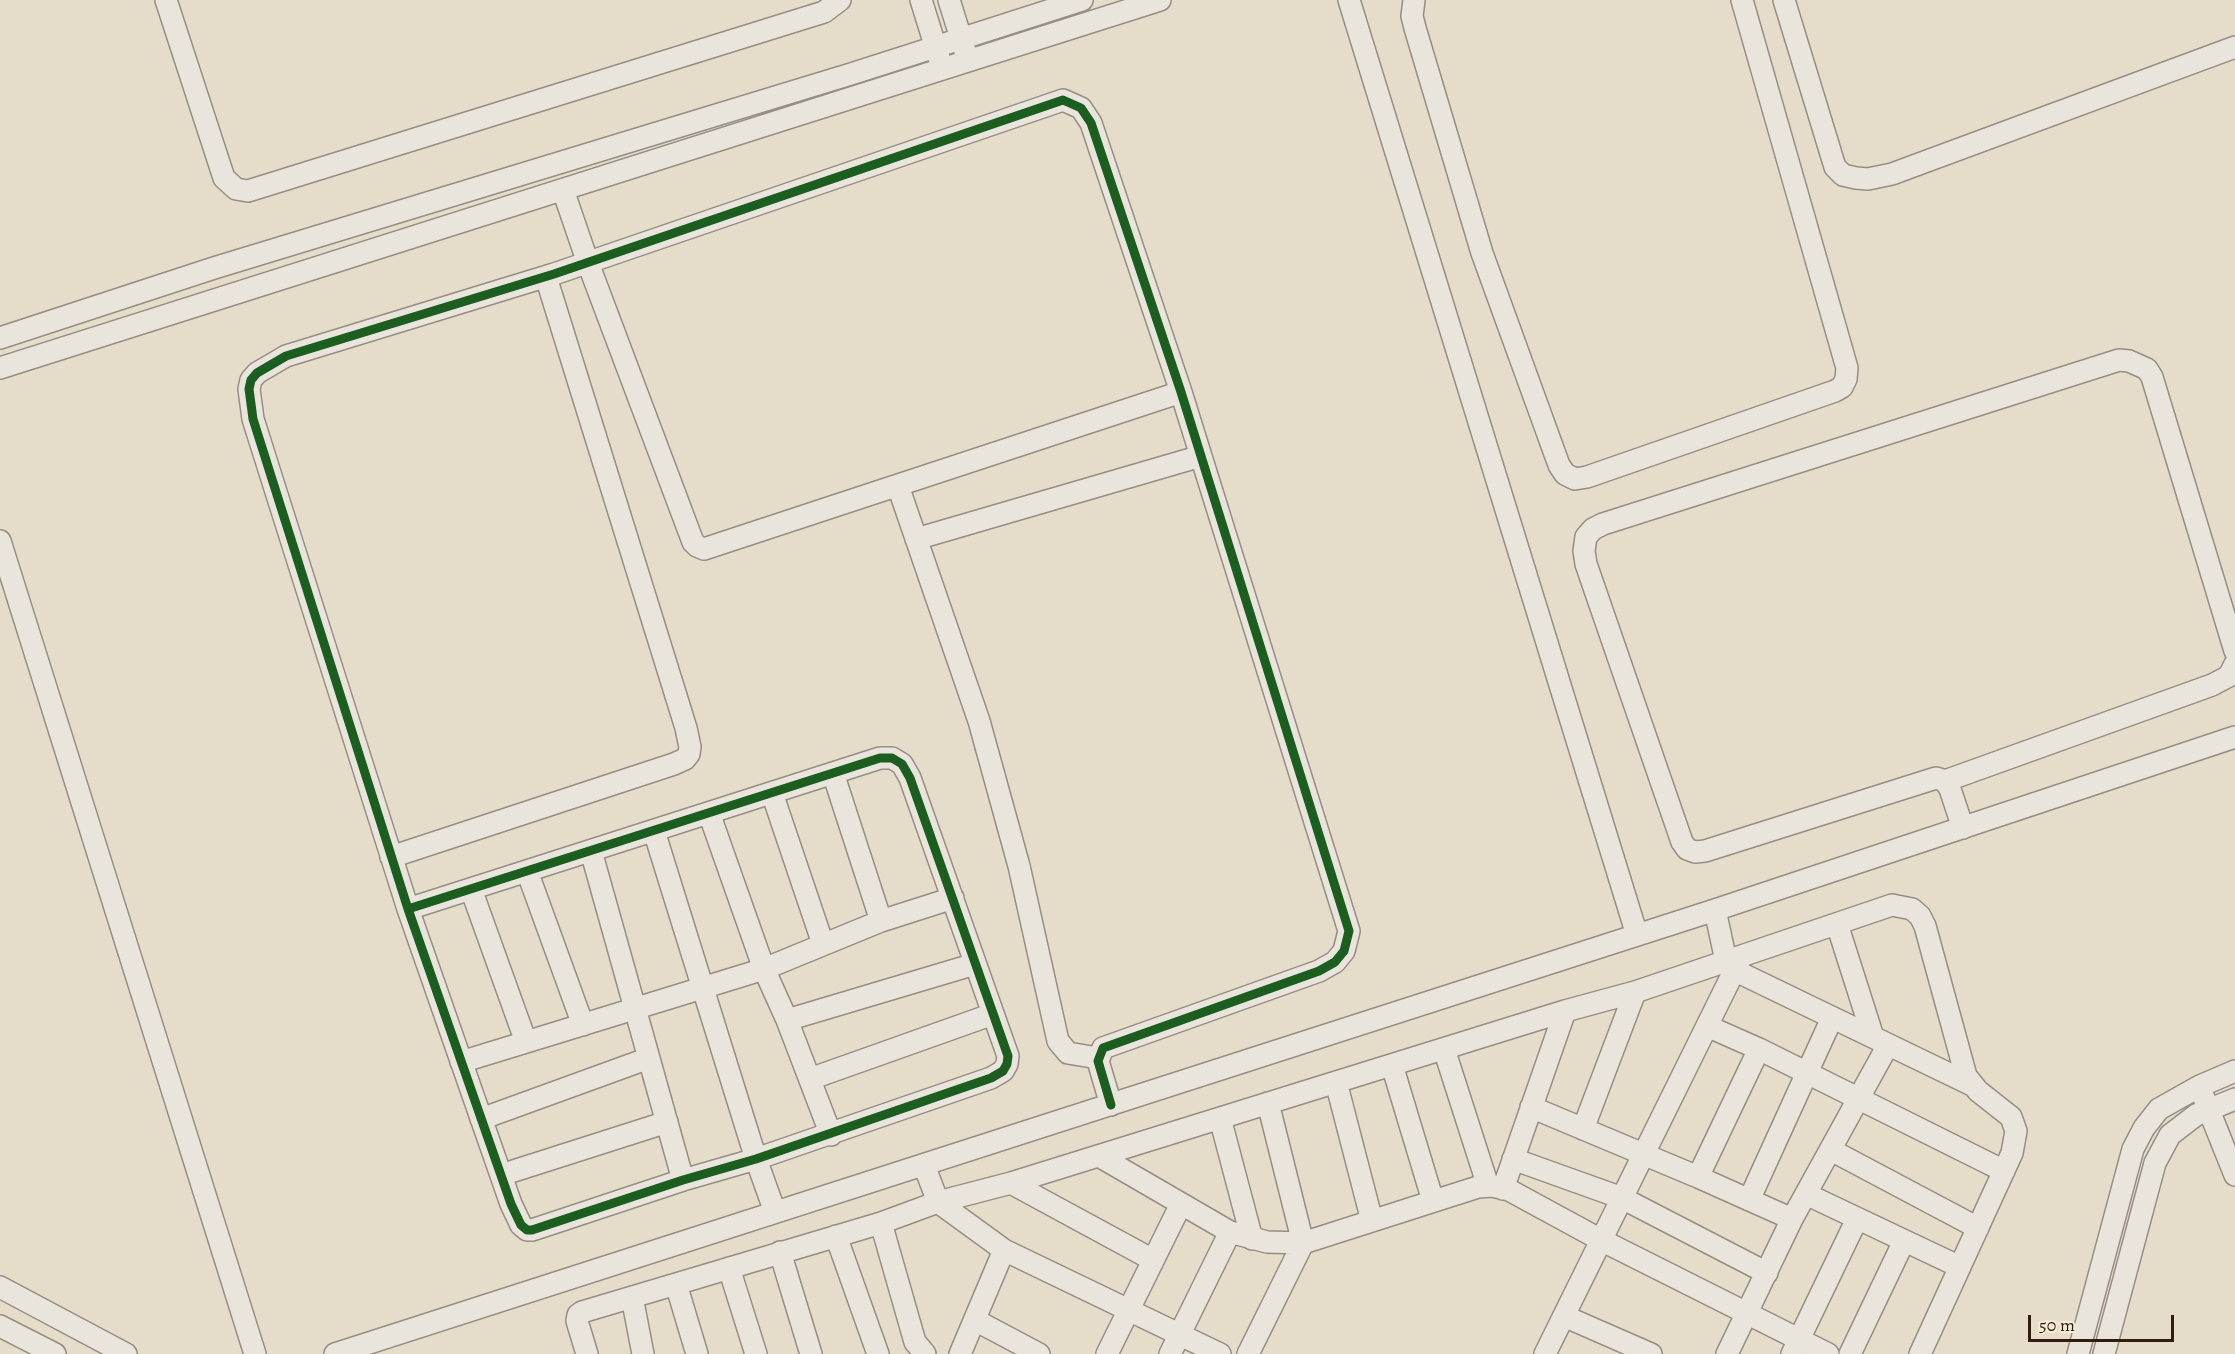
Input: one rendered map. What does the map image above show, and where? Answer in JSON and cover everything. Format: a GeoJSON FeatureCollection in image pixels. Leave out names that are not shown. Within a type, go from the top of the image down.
{"type":"FeatureCollection","features":[{"type":"Feature","properties":{"kind":"street"},"geometry":{"type":"LineString","coordinates":[[166,0],[224,178],[236,189],[248,191],[824,12],[840,0]]}},
{"type":"Feature","properties":{"kind":"street"},"geometry":{"type":"LineString","coordinates":[[921,0],[943,70]]}},
{"type":"Feature","properties":{"kind":"street"},"geometry":{"type":"LineString","coordinates":[[0,338],[214,268],[936,47],[1082,0]]}},
{"type":"Feature","properties":{"kind":"street"},"geometry":{"type":"LineString","coordinates":[[0,368],[1160,0]]}},
{"type":"Feature","properties":{"kind":"street"},"geometry":{"type":"LineString","coordinates":[[1349,0],[1637,935]]}},
{"type":"Feature","properties":{"kind":"street"},"geometry":{"type":"LineString","coordinates":[[1414,0],[1412,16],[1415,28],[1482,254],[1559,465],[1565,474],[1575,479],[1587,477],[1835,391],[1842,387],[1846,379],[1847,368],[1742,0]]}},
{"type":"Feature","properties":{"kind":"street"},"geometry":{"type":"LineString","coordinates":[[1784,0],[1835,167],[1844,175],[1856,178],[1868,179],[1892,174],[2235,46]]}},
{"type":"Feature","properties":{"kind":"street"},"geometry":{"type":"LineString","coordinates":[[950,1],[968,62]]}},
{"type":"Feature","properties":{"kind":"street"},"geometry":{"type":"LineString","coordinates":[[408,909],[880,758],[892,758],[902,764],[910,778],[1008,1056],[1007,1064],[998,1075],[831,1134],[527,1230],[517,1219],[408,909],[253,419],[249,400],[251,380],[257,373],[286,356],[546,277],[1063,100],[1081,108],[1091,123],[1181,392],[1349,931],[1344,951],[1335,962],[1319,971],[1107,1045],[1098,1058],[1111,1105]]}},
{"type":"Feature","properties":{"kind":"street"},"geometry":{"type":"LineString","coordinates":[[563,190],[588,263],[693,542],[704,549],[1181,392]]}},
{"type":"Feature","properties":{"kind":"street"},"geometry":{"type":"LineString","coordinates":[[391,857],[674,764],[685,759],[690,747],[546,277]]}},
{"type":"Feature","properties":{"kind":"street"},"geometry":{"type":"LineString","coordinates":[[2235,651],[2152,377],[2147,369],[2129,361],[2119,360],[1603,524],[1593,529],[1586,537],[1584,551],[1586,564],[1682,842],[1687,849],[1695,852],[1705,851],[1936,778],[1945,781],[2212,685],[2229,676],[2235,664]]}},
{"type":"Feature","properties":{"kind":"street"},"geometry":{"type":"LineString","coordinates":[[916,540],[1201,456]]}},
{"type":"Feature","properties":{"kind":"street"},"geometry":{"type":"LineString","coordinates":[[898,486],[979,722],[1019,866],[1058,1041],[1068,1053],[1098,1058]]}},
{"type":"Feature","properties":{"kind":"street"},"geometry":{"type":"LineString","coordinates":[[0,542],[255,1354]]}},
{"type":"Feature","properties":{"kind":"street"},"geometry":{"type":"LineString","coordinates":[[334,1354],[1715,910],[2235,737]]}},
{"type":"Feature","properties":{"kind":"street"},"geometry":{"type":"LineString","coordinates":[[833,773],[881,921]]}},
{"type":"Feature","properties":{"kind":"street"},"geometry":{"type":"LineString","coordinates":[[1945,781],[1964,828]]}},
{"type":"Feature","properties":{"kind":"street"},"geometry":{"type":"LineString","coordinates":[[772,793],[823,944]]}},
{"type":"Feature","properties":{"kind":"street"},"geometry":{"type":"LineString","coordinates":[[709,813],[764,969],[787,1020],[831,1134]]}},
{"type":"Feature","properties":{"kind":"street"},"geometry":{"type":"LineString","coordinates":[[654,831],[756,1159],[775,1212]]}},
{"type":"Feature","properties":{"kind":"street"},"geometry":{"type":"LineString","coordinates":[[591,851],[683,1180]]}},
{"type":"Feature","properties":{"kind":"street"},"geometry":{"type":"LineString","coordinates":[[527,871],[583,1025]]}},
{"type":"Feature","properties":{"kind":"street"},"geometry":{"type":"LineString","coordinates":[[471,889],[526,1042]]}},
{"type":"Feature","properties":{"kind":"street"},"geometry":{"type":"LineString","coordinates":[[461,1062],[764,969],[881,921],[952,898]]}},
{"type":"Feature","properties":{"kind":"street"},"geometry":{"type":"LineString","coordinates":[[587,1354],[577,1321],[579,1314],[1565,1011],[1734,963],[1892,905],[1912,909],[1926,926],[1966,1076],[1985,1097],[2011,1117],[2016,1142],[1920,1354]]}},
{"type":"Feature","properties":{"kind":"street"},"geometry":{"type":"LineString","coordinates":[[1715,910],[1734,963],[1832,1018],[1972,1085]]}},
{"type":"Feature","properties":{"kind":"street"},"geometry":{"type":"LineString","coordinates":[[1727,1354],[1792,1219],[1859,1100],[1881,1041],[1837,924]]}},
{"type":"Feature","properties":{"kind":"street"},"geometry":{"type":"LineString","coordinates":[[787,1020],[975,963]]}},
{"type":"Feature","properties":{"kind":"street"},"geometry":{"type":"LineString","coordinates":[[1545,1354],[1707,1026],[1734,963]]}},
{"type":"Feature","properties":{"kind":"street"},"geometry":{"type":"LineString","coordinates":[[1582,1129],[1635,992]]}},
{"type":"Feature","properties":{"kind":"street"},"geometry":{"type":"LineString","coordinates":[[1495,1187],[1513,1159],[1565,1011]]}},
{"type":"Feature","properties":{"kind":"street"},"geometry":{"type":"LineString","coordinates":[[810,1078],[993,1014]]}},
{"type":"Feature","properties":{"kind":"street"},"geometry":{"type":"LineString","coordinates":[[1749,1200],[1832,1018]]}},
{"type":"Feature","properties":{"kind":"street"},"geometry":{"type":"LineString","coordinates":[[1707,1026],[1759,1049],[2004,1171]]}},
{"type":"Feature","properties":{"kind":"street"},"geometry":{"type":"LineString","coordinates":[[1444,1049],[1495,1187]]}},
{"type":"Feature","properties":{"kind":"street"},"geometry":{"type":"LineString","coordinates":[[1698,1177],[1759,1049]]}},
{"type":"Feature","properties":{"kind":"street"},"geometry":{"type":"LineString","coordinates":[[481,1119],[649,1058]]}},
{"type":"Feature","properties":{"kind":"street"},"geometry":{"type":"LineString","coordinates":[[1392,1065],[1433,1201]]}},
{"type":"Feature","properties":{"kind":"street"},"geometry":{"type":"LineString","coordinates":[[2078,1354],[2133,1149],[2144,1128],[2159,1109],[2200,1086],[2235,1071]]}},
{"type":"Feature","properties":{"kind":"street"},"geometry":{"type":"LineString","coordinates":[[1336,1082],[1372,1221]]}},
{"type":"Feature","properties":{"kind":"street"},"geometry":{"type":"LineString","coordinates":[[2200,1086],[2209,1110],[2228,1135],[2235,1175]]}},
{"type":"Feature","properties":{"kind":"street"},"geometry":{"type":"LineString","coordinates":[[2104,1354],[2155,1163],[2170,1136],[2196,1115],[2235,1099]]}},
{"type":"Feature","properties":{"kind":"street"},"geometry":{"type":"LineString","coordinates":[[1248,1354],[1303,1243],[1268,1103]]}},
{"type":"Feature","properties":{"kind":"street"},"geometry":{"type":"LineString","coordinates":[[1531,1107],[1792,1219]]}},
{"type":"Feature","properties":{"kind":"street"},"geometry":{"type":"LineString","coordinates":[[1220,1118],[1252,1239]]}},
{"type":"Feature","properties":{"kind":"street"},"geometry":{"type":"LineString","coordinates":[[501,1175],[667,1122]]}},
{"type":"Feature","properties":{"kind":"street"},"geometry":{"type":"LineString","coordinates":[[1831,1150],[1978,1228]]}},
{"type":"Feature","properties":{"kind":"street"},"geometry":{"type":"LineString","coordinates":[[1099,1156],[1230,1232],[1252,1239],[1303,1243],[1478,1187],[1495,1187],[1748,1313],[1796,1347],[1828,1354]]}},
{"type":"Feature","properties":{"kind":"street"},"geometry":{"type":"LineString","coordinates":[[1513,1159],[1622,1198],[1767,1273]]}},
{"type":"Feature","properties":{"kind":"street"},"geometry":{"type":"LineString","coordinates":[[924,1165],[938,1202],[1005,1250],[1220,1354]]}},
{"type":"Feature","properties":{"kind":"street"},"geometry":{"type":"LineString","coordinates":[[1011,1183],[1153,1260]]}},
{"type":"Feature","properties":{"kind":"street"},"geometry":{"type":"LineString","coordinates":[[1806,1194],[1960,1267]]}},
{"type":"Feature","properties":{"kind":"street"},"geometry":{"type":"LineString","coordinates":[[1107,1354],[1181,1204]]}},
{"type":"Feature","properties":{"kind":"street"},"geometry":{"type":"LineString","coordinates":[[1796,1347],[1857,1219]]}},
{"type":"Feature","properties":{"kind":"street"},"geometry":{"type":"LineString","coordinates":[[881,1223],[915,1342],[925,1354]]}},
{"type":"Feature","properties":{"kind":"street"},"geometry":{"type":"LineString","coordinates":[[1170,1354],[1230,1232]]}},
{"type":"Feature","properties":{"kind":"street"},"geometry":{"type":"LineString","coordinates":[[836,1236],[878,1354]]}},
{"type":"Feature","properties":{"kind":"street"},"geometry":{"type":"LineString","coordinates":[[1850,1354],[1904,1241]]}},
{"type":"Feature","properties":{"kind":"street"},"geometry":{"type":"LineString","coordinates":[[960,1354],[1005,1250]]}},
{"type":"Feature","properties":{"kind":"street"},"geometry":{"type":"LineString","coordinates":[[780,1252],[811,1354]]}},
{"type":"Feature","properties":{"kind":"street"},"geometry":{"type":"LineString","coordinates":[[729,1268],[756,1354]]}},
{"type":"Feature","properties":{"kind":"street"},"geometry":{"type":"LineString","coordinates":[[675,1284],[697,1354]]}},
{"type":"Feature","properties":{"kind":"street"},"geometry":{"type":"LineString","coordinates":[[0,1287],[126,1354]]}},
{"type":"Feature","properties":{"kind":"street"},"geometry":{"type":"LineString","coordinates":[[632,1297],[643,1354]]}},
{"type":"Feature","properties":{"kind":"street"},"geometry":{"type":"LineString","coordinates":[[1564,1316],[1651,1354]]}},
{"type":"Feature","properties":{"kind":"street"},"geometry":{"type":"LineString","coordinates":[[975,1320],[1038,1354]]}},
{"type":"Feature","properties":{"kind":"street"},"geometry":{"type":"LineString","coordinates":[[0,1326],[55,1354]]}},
{"type":"Feature","properties":{"kind":"cycle path"},"geometry":{"type":"LineString","coordinates":[[408,909],[880,758],[892,758],[902,764],[910,778],[1008,1056],[1003,1071],[991,1078],[756,1159],[683,1180],[532,1230],[527,1230],[521,1225],[511,1204],[408,909],[253,419],[249,389],[251,380],[257,373],[286,356],[554,274],[1063,100],[1081,108],[1091,123],[1181,392],[1349,931],[1344,951],[1335,962],[1319,971],[1103,1048],[1098,1061],[1111,1105]]}}]}
